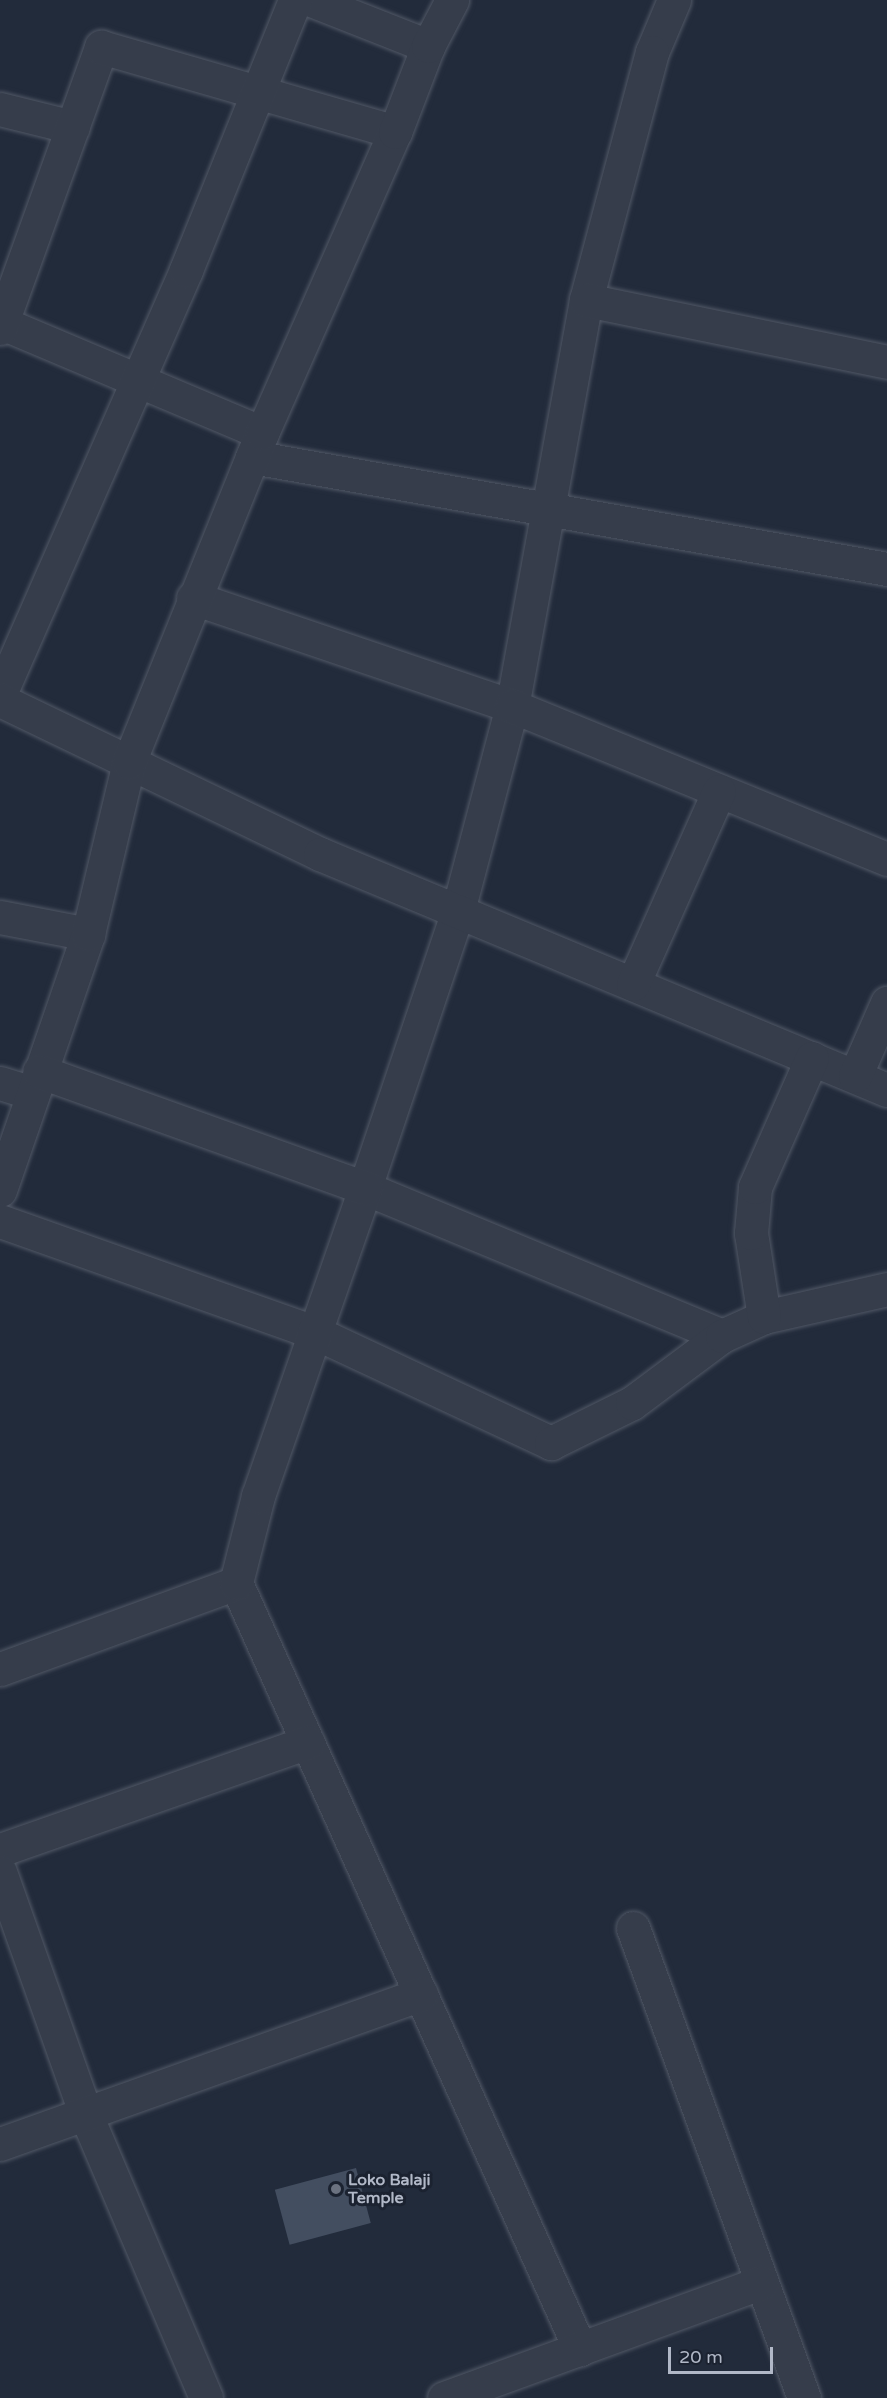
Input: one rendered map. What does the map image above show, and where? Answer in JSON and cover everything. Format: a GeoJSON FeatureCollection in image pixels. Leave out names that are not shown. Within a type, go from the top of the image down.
{"type":"FeatureCollection","features":[{"type":"Feature","properties":{"kind":"street"},"geometry":{"type":"LineString","coordinates":[[0,694],[138,379],[295,0]]}},
{"type":"Feature","properties":{"kind":"street"},"geometry":{"type":"LineString","coordinates":[[311,0],[428,46]]}},
{"type":"Feature","properties":{"kind":"street"},"geometry":{"type":"LineString","coordinates":[[0,1190],[35,1082],[88,934],[129,762],[193,598],[257,445],[395,132],[428,46],[452,0]]}},
{"type":"Feature","properties":{"kind":"street"},"geometry":{"type":"LineString","coordinates":[[580,2349],[236,1583],[258,1496],[458,911],[512,706],[586,300],[652,52],[674,0]]}},
{"type":"Feature","properties":{"kind":"street"},"geometry":{"type":"LineString","coordinates":[[395,132],[101,47],[1,326],[138,379],[257,445],[548,508],[887,568]]}},
{"type":"Feature","properties":{"kind":"street"},"geometry":{"type":"LineString","coordinates":[[0,109],[73,127]]}},
{"type":"Feature","properties":{"kind":"street"},"geometry":{"type":"LineString","coordinates":[[586,300],[887,362]]}},
{"type":"Feature","properties":{"kind":"street"},"geometry":{"type":"LineString","coordinates":[[193,598],[512,706],[887,859]]}},
{"type":"Feature","properties":{"kind":"street"},"geometry":{"type":"LineString","coordinates":[[0,700],[320,854],[887,1090]]}},
{"type":"Feature","properties":{"kind":"street"},"geometry":{"type":"LineString","coordinates":[[633,984],[719,791]]}},
{"type":"Feature","properties":{"kind":"street"},"geometry":{"type":"LineString","coordinates":[[0,917],[88,934]]}},
{"type":"Feature","properties":{"kind":"street"},"geometry":{"type":"LineString","coordinates":[[855,1076],[887,1003]]}},
{"type":"Feature","properties":{"kind":"street"},"geometry":{"type":"LineString","coordinates":[[764,1317],[751,1233],[755,1187],[812,1059]]}},
{"type":"Feature","properties":{"kind":"street"},"geometry":{"type":"LineString","coordinates":[[0,1083],[35,1082],[365,1188],[722,1336]]}},
{"type":"Feature","properties":{"kind":"street"},"geometry":{"type":"LineString","coordinates":[[0,1221],[314,1332],[551,1443],[632,1403],[722,1336],[764,1317],[887,1288]]}},
{"type":"Feature","properties":{"kind":"street"},"geometry":{"type":"LineString","coordinates":[[0,1669],[236,1583]]}},
{"type":"Feature","properties":{"kind":"street"},"geometry":{"type":"LineString","coordinates":[[0,1850],[308,1742]]}},
{"type":"Feature","properties":{"kind":"street"},"geometry":{"type":"LineString","coordinates":[[0,1872],[86,2115],[206,2398]]}},
{"type":"Feature","properties":{"kind":"street"},"geometry":{"type":"LineString","coordinates":[[633,1928],[804,2398]]}},
{"type":"Feature","properties":{"kind":"street"},"geometry":{"type":"LineString","coordinates":[[0,2144],[421,1994]]}},
{"type":"Feature","properties":{"kind":"street"},"geometry":{"type":"LineString","coordinates":[[444,2398],[477,2393],[580,2349],[762,2282]]}},
{"type":"Feature","properties":{"kind":"building"},"geometry":{"type":"Polygon","coordinates":[[[356,2168],[371,2223],[290,2245],[275,2190],[356,2168]]]}},
{"type":"Feature","properties":{"kind":"place","name":"Loko Balaji Temple"},"geometry":{"type":"Point","coordinates":[336,2189]}}]}
